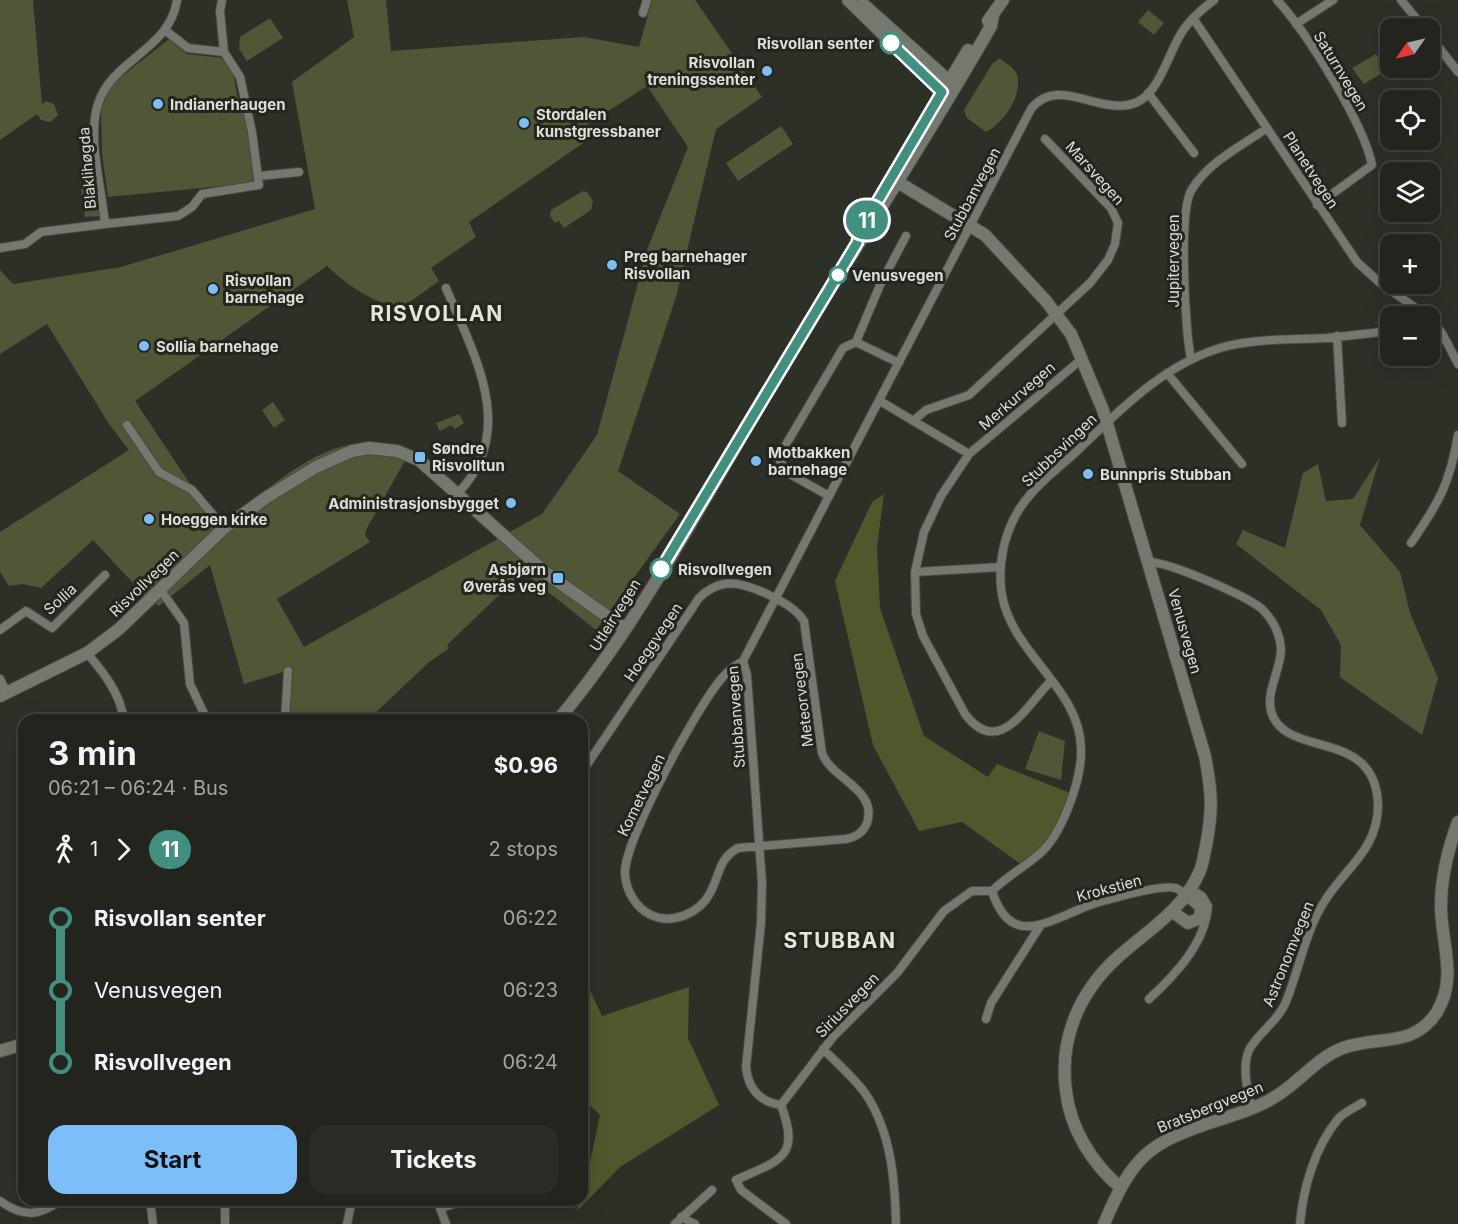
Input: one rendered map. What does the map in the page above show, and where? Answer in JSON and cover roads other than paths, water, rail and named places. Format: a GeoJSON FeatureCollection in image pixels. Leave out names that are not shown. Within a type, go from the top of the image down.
{"type":"FeatureCollection","features":[{"type":"Feature","properties":{"kind":"street","name":"Blaklihøgda"},"geometry":{"type":"LineString","coordinates":[[105,224],[96,156],[98,104],[114,75],[166,31],[177,0]]}},
{"type":"Feature","properties":{"kind":"street"},"geometry":{"type":"LineString","coordinates":[[222,0],[220,11],[224,52],[240,77],[259,176],[299,172]]}},
{"type":"Feature","properties":{"kind":"street"},"geometry":{"type":"LineString","coordinates":[[643,13],[647,0]]}},
{"type":"Feature","properties":{"kind":"street"},"geometry":{"type":"LineString","coordinates":[[848,0],[948,89]]}},
{"type":"Feature","properties":{"kind":"street"},"geometry":{"type":"LineString","coordinates":[[858,0],[948,89]]}},
{"type":"Feature","properties":{"kind":"street","name":"Utleirvegen"},"geometry":{"type":"LineString","coordinates":[[563,714],[625,629],[857,243],[866,235],[948,89],[991,26],[993,15],[1003,0]]}},
{"type":"Feature","properties":{"kind":"street"},"geometry":{"type":"LineString","coordinates":[[1194,153],[1148,93],[1183,30],[1214,0]]}},
{"type":"Feature","properties":{"kind":"street","name":"Saturnvegen"},"geometry":{"type":"LineString","coordinates":[[1277,0],[1296,24],[1350,111],[1363,136],[1372,165],[1317,205]]}},
{"type":"Feature","properties":{"kind":"street"},"geometry":{"type":"LineString","coordinates":[[1296,24],[1333,0]]}},
{"type":"Feature","properties":{"kind":"street"},"geometry":{"type":"LineString","coordinates":[[1401,0],[1416,18]]}},
{"type":"Feature","properties":{"kind":"street","name":"Planetvegen"},"geometry":{"type":"LineString","coordinates":[[1193,18],[1346,248],[1366,271],[1411,306]]}},
{"type":"Feature","properties":{"kind":"street"},"geometry":{"type":"LineString","coordinates":[[166,31],[188,48],[224,52]]}},
{"type":"Feature","properties":{"kind":"street"},"geometry":{"type":"LineString","coordinates":[[1440,49],[1458,72]]}},
{"type":"Feature","properties":{"kind":"street","name":"Stubbanvegen"},"geometry":{"type":"LineString","coordinates":[[781,1105],[757,1095],[747,1081],[746,1067],[760,923],[760,846],[747,675],[743,661],[778,599],[829,496],[1031,109],[1040,100],[1058,94],[1101,103],[1128,105],[1148,93]]}},
{"type":"Feature","properties":{"kind":"street","name":"Jupitervegen"},"geometry":{"type":"LineString","coordinates":[[1191,358],[1187,341],[1185,282],[1185,213],[1190,192],[1213,164],[1267,128]]}},
{"type":"Feature","properties":{"kind":"street","name":"Marsvegen"},"geometry":{"type":"LineString","coordinates":[[1045,139],[1111,208],[1118,223],[1115,244],[1099,272],[1056,313]]}},
{"type":"Feature","properties":{"kind":"street","name":"Blaklihøgda"},"geometry":{"type":"LineString","coordinates":[[0,248],[25,244],[41,232],[178,216],[192,207],[202,194],[257,188],[260,185],[259,176]]}},
{"type":"Feature","properties":{"kind":"street","name":"Venusvegen"},"geometry":{"type":"LineString","coordinates":[[895,180],[991,241],[1056,313],[1083,358],[1107,423],[1205,756],[1213,795],[1200,871],[1189,892],[1173,912],[1118,956],[1099,975],[1084,995],[1067,1035],[1063,1068],[1067,1103],[1081,1139],[1100,1168],[1121,1188]]}},
{"type":"Feature","properties":{"kind":"street"},"geometry":{"type":"LineString","coordinates":[[829,496],[788,473],[780,460],[781,453],[843,348],[856,342],[880,285],[906,236]]}},
{"type":"Feature","properties":{"kind":"street"},"geometry":{"type":"LineString","coordinates":[[446,288],[484,383],[489,414],[482,450],[472,478],[458,493]]}},
{"type":"Feature","properties":{"kind":"street"},"geometry":{"type":"LineString","coordinates":[[913,422],[926,410],[969,395],[1056,313]]}},
{"type":"Feature","properties":{"kind":"street","name":"Stubbsvingen"},"geometry":{"type":"LineString","coordinates":[[992,891],[1007,876],[1039,855],[1057,836],[1072,795],[1082,749],[1076,723],[1064,696],[1025,648],[1010,622],[1002,594],[1001,567],[1009,530],[1021,507],[1115,414],[1167,373],[1191,358],[1222,348],[1267,340],[1380,332]]}},
{"type":"Feature","properties":{"kind":"street","name":"Planetvegen"},"geometry":{"type":"LineString","coordinates":[[1440,334],[1450,346],[1458,364]]}},
{"type":"Feature","properties":{"kind":"street"},"geometry":{"type":"LineString","coordinates":[[1337,336],[1342,423]]}},
{"type":"Feature","properties":{"kind":"street"},"geometry":{"type":"LineString","coordinates":[[856,342],[899,363]]}},
{"type":"Feature","properties":{"kind":"street","name":"Merkurvegen"},"geometry":{"type":"LineString","coordinates":[[1051,681],[1021,716],[1007,727],[992,732],[975,726],[965,714],[923,636],[915,605],[915,572],[924,532],[933,510],[969,454],[1083,358]]}},
{"type":"Feature","properties":{"kind":"street"},"geometry":{"type":"LineString","coordinates":[[1167,373],[1242,464]]}},
{"type":"Feature","properties":{"kind":"street"},"geometry":{"type":"LineString","coordinates":[[880,401],[969,454]]}},
{"type":"Feature","properties":{"kind":"street"},"geometry":{"type":"LineString","coordinates":[[128,425],[159,472],[192,490],[224,528]]}},
{"type":"Feature","properties":{"kind":"street"},"geometry":{"type":"LineString","coordinates":[[1411,543],[1448,484],[1458,435]]}},
{"type":"Feature","properties":{"kind":"street","name":"Risvollvegen"},"geometry":{"type":"LineString","coordinates":[[3,695],[87,652],[119,629],[224,528],[267,497],[316,467],[352,451],[369,448],[397,451],[419,460],[546,573],[625,629]]}},
{"type":"Feature","properties":{"kind":"street","name":"Astronomvegen"},"geometry":{"type":"LineString","coordinates":[[1149,562],[1175,567],[1260,607],[1277,630],[1281,650],[1270,699],[1271,712],[1278,725],[1290,735],[1339,749],[1352,756],[1364,766],[1375,789],[1378,806],[1367,850],[1318,911],[1284,1005],[1249,1051],[1247,1084],[1252,1108]]}},
{"type":"Feature","properties":{"kind":"street"},"geometry":{"type":"LineString","coordinates":[[915,572],[1001,567]]}},
{"type":"Feature","properties":{"kind":"street","name":"Sollia"},"geometry":{"type":"LineString","coordinates":[[0,630],[26,611],[52,628],[105,575]]}},
{"type":"Feature","properties":{"kind":"street","name":"Hoeggvegen"},"geometry":{"type":"LineString","coordinates":[[588,763],[699,598],[714,587],[734,583],[778,599]]}},
{"type":"Feature","properties":{"kind":"street"},"geometry":{"type":"LineString","coordinates":[[160,589],[184,623],[190,684],[204,714]]}},
{"type":"Feature","properties":{"kind":"street","name":"Meteorvegen"},"geometry":{"type":"LineString","coordinates":[[760,846],[852,838],[861,832],[868,818],[867,806],[861,792],[835,773],[825,761],[807,628],[800,613],[778,599]]}},
{"type":"Feature","properties":{"kind":"street"},"geometry":{"type":"LineString","coordinates":[[87,652],[113,688],[122,714]]}},
{"type":"Feature","properties":{"kind":"street","name":"Kometvegen"},"geometry":{"type":"LineString","coordinates":[[743,661],[720,680],[681,741],[631,845],[625,874],[628,888],[642,909],[652,916],[676,918],[701,905],[710,893],[717,870],[730,852],[738,848],[760,846]]}},
{"type":"Feature","properties":{"kind":"street"},"geometry":{"type":"LineString","coordinates":[[285,714],[288,671]]}},
{"type":"Feature","properties":{"kind":"street"},"geometry":{"type":"LineString","coordinates":[[0,679],[3,695]]}},
{"type":"Feature","properties":{"kind":"street","name":"Bratsbergvegen"},"geometry":{"type":"LineString","coordinates":[[1104,1224],[1136,1162],[1161,1142],[1273,1098],[1337,1050],[1355,1044],[1408,1037],[1422,1029],[1436,1014],[1449,979],[1441,897],[1447,856],[1458,822]]}},
{"type":"Feature","properties":{"kind":"street","name":"Krokstien"},"geometry":{"type":"LineString","coordinates":[[1040,926],[1084,908],[1132,894],[1173,888],[1189,892]]}},
{"type":"Feature","properties":{"kind":"street","name":"Siriusvegen"},"geometry":{"type":"LineString","coordinates":[[781,1105],[823,1049],[897,973],[944,911],[972,891],[992,891]]}},
{"type":"Feature","properties":{"kind":"street"},"geometry":{"type":"LineString","coordinates":[[992,891],[997,906],[1008,921],[1023,926],[1040,926]]}},
{"type":"Feature","properties":{"kind":"street"},"geometry":{"type":"LineString","coordinates":[[1173,912],[1188,923],[1198,919],[1202,913],[1200,906],[1189,892]]}},
{"type":"Feature","properties":{"kind":"street"},"geometry":{"type":"LineString","coordinates":[[1149,999],[1173,975],[1201,936],[1208,906],[1202,896],[1189,892]]}},
{"type":"Feature","properties":{"kind":"street"},"geometry":{"type":"LineString","coordinates":[[986,1019],[991,1003],[1040,926]]}},
{"type":"Feature","properties":{"kind":"street"},"geometry":{"type":"LineString","coordinates":[[0,1051],[18,1046]]}},
{"type":"Feature","properties":{"kind":"street"},"geometry":{"type":"LineString","coordinates":[[823,1049],[865,1093],[880,1120],[890,1152],[896,1193],[896,1224]]}},
{"type":"Feature","properties":{"kind":"street"},"geometry":{"type":"LineString","coordinates":[[1300,1224],[1301,1208],[1317,1153],[1339,1117],[1362,1103]]}},
{"type":"Feature","properties":{"kind":"street"},"geometry":{"type":"LineString","coordinates":[[781,1105],[790,1130],[785,1153],[776,1161],[736,1180],[741,1190],[786,1224]]}},
{"type":"Feature","properties":{"kind":"street"},"geometry":{"type":"LineString","coordinates":[[675,1224],[681,1216],[712,1190]]}},
{"type":"Feature","properties":{"kind":"street"},"geometry":{"type":"LineString","coordinates":[[0,1201],[15,1211],[31,1214],[52,1206]]}},
{"type":"Feature","properties":{"kind":"street"},"geometry":{"type":"LineString","coordinates":[[151,1206],[153,1224]]}},
{"type":"Feature","properties":{"kind":"street"},"geometry":{"type":"LineString","coordinates":[[225,1206],[225,1224]]}},
{"type":"Feature","properties":{"kind":"street"},"geometry":{"type":"LineString","coordinates":[[347,1224],[351,1206]]}},
{"type":"Feature","properties":{"kind":"street"},"geometry":{"type":"LineString","coordinates":[[441,1206],[446,1224]]}},
{"type":"Feature","properties":{"kind":"street"},"geometry":{"type":"LineString","coordinates":[[681,1216],[695,1224]]}},
{"type":"Feature","properties":{"kind":"place","name":"Risvollan senter"},"geometry":{"type":"Point","coordinates":[891,43]}},
{"type":"Feature","properties":{"kind":"place","name":"Risvollan treningssenter"},"geometry":{"type":"Point","coordinates":[767,71]}},
{"type":"Feature","properties":{"kind":"place","name":"Indianerhaugen"},"geometry":{"type":"Point","coordinates":[158,104]}},
{"type":"Feature","properties":{"kind":"place","name":"Stordalen kunstgressbaner"},"geometry":{"type":"Point","coordinates":[524,123]}},
{"type":"Feature","properties":{"kind":"place","name":"Preg barnehager Risvollan"},"geometry":{"type":"Point","coordinates":[612,265]}},
{"type":"Feature","properties":{"kind":"place","name":"Venusvegen"},"geometry":{"type":"Point","coordinates":[838,275]}},
{"type":"Feature","properties":{"kind":"place","name":"Risvollan barnehage"},"geometry":{"type":"Point","coordinates":[213,289]}},
{"type":"Feature","properties":{"kind":"place","name":"Sollia barnehage"},"geometry":{"type":"Point","coordinates":[144,346]}},
{"type":"Feature","properties":{"kind":"place","name":"Søndre Risvolltun"},"geometry":{"type":"Point","coordinates":[420,457]}},
{"type":"Feature","properties":{"kind":"place","name":"Motbakken barnehage"},"geometry":{"type":"Point","coordinates":[756,461]}},
{"type":"Feature","properties":{"kind":"place","name":"Bunnpris Stubban"},"geometry":{"type":"Point","coordinates":[1088,474]}},
{"type":"Feature","properties":{"kind":"place","name":"Administrasjonsbygget"},"geometry":{"type":"Point","coordinates":[511,503]}},
{"type":"Feature","properties":{"kind":"place","name":"Hoeggen kirke"},"geometry":{"type":"Point","coordinates":[149,519]}},
{"type":"Feature","properties":{"kind":"place","name":"Risvollvegen"},"geometry":{"type":"Point","coordinates":[661,569]}},
{"type":"Feature","properties":{"kind":"place","name":"Asbjørn Øverås veg"},"geometry":{"type":"Point","coordinates":[558,578]}},
{"type":"Feature","properties":{"kind":"district","name":"RISVOLLAN"},"geometry":{"type":"Point","coordinates":[437,313]}},
{"type":"Feature","properties":{"kind":"district","name":"STUBBAN"},"geometry":{"type":"Point","coordinates":[840,940]}}]}
